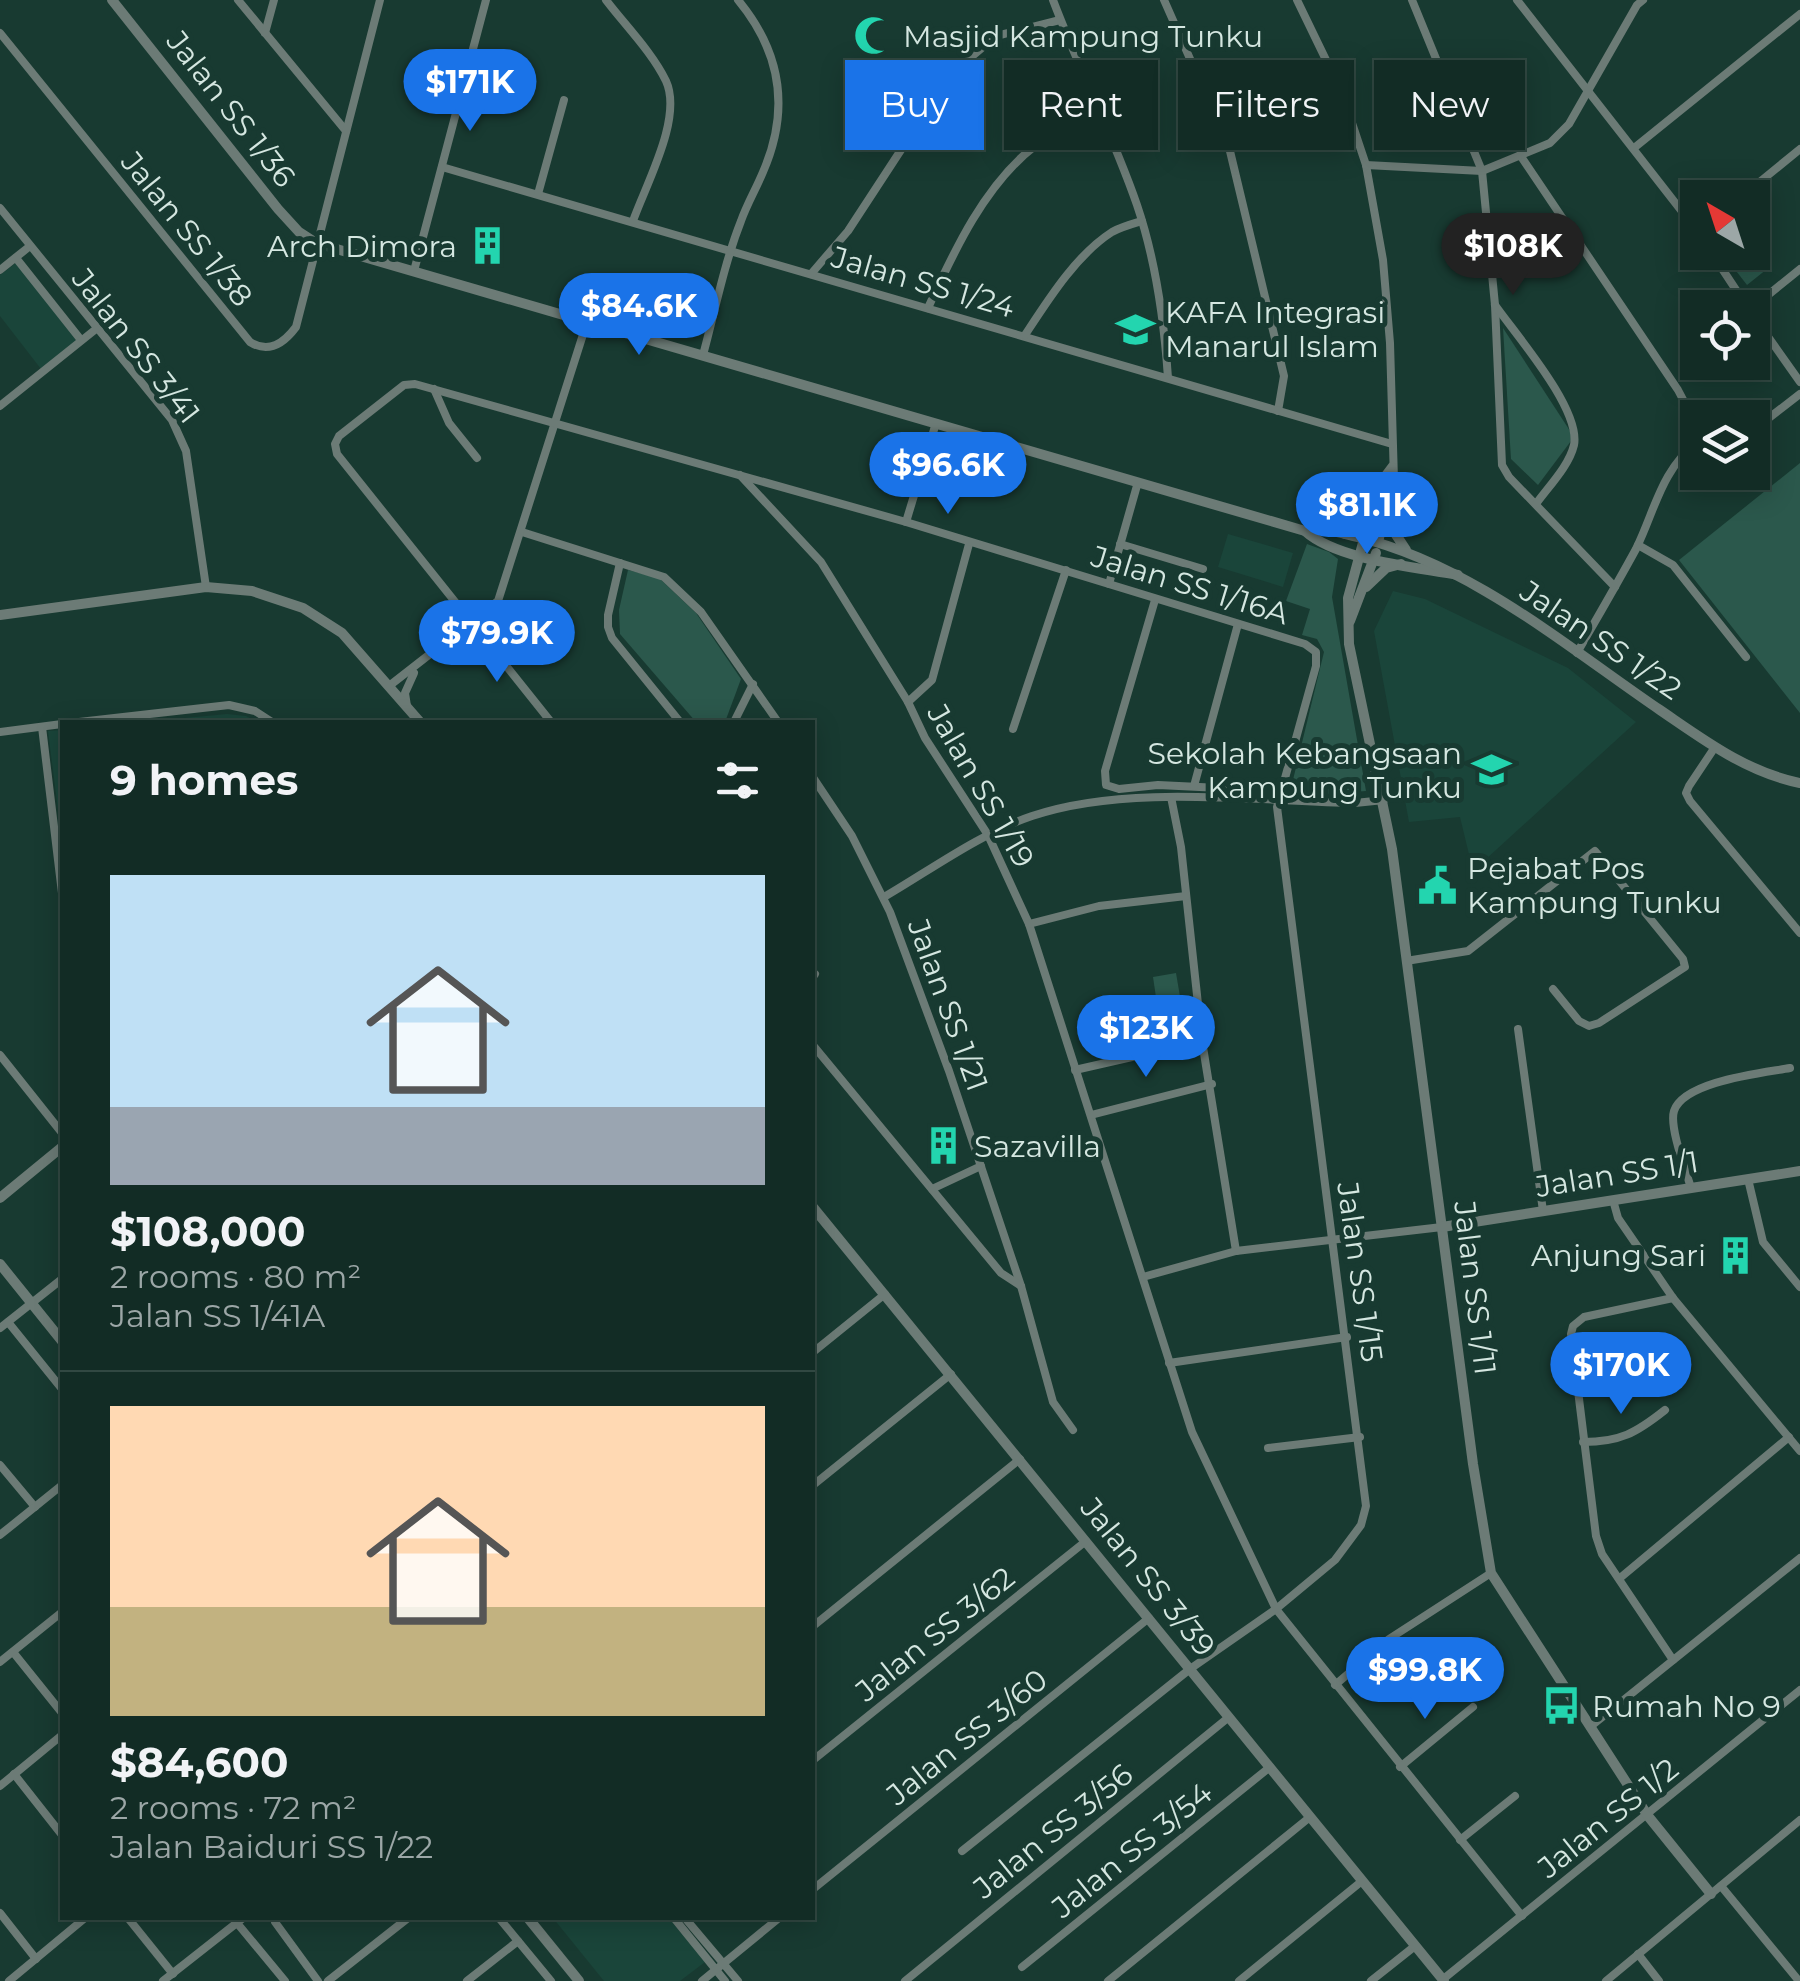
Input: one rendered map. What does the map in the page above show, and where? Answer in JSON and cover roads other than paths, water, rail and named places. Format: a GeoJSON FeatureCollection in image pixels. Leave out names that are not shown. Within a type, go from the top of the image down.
{"type":"FeatureCollection","features":[{"type":"Feature","properties":{"kind":"street","name":"Jalan SS 1/36"},"geometry":{"type":"LineString","coordinates":[[112,0],[278,209],[299,232],[316,242]]}},
{"type":"Feature","properties":{"kind":"street"},"geometry":{"type":"LineString","coordinates":[[238,0],[346,131]]}},
{"type":"Feature","properties":{"kind":"street"},"geometry":{"type":"LineString","coordinates":[[265,33],[274,0]]}},
{"type":"Feature","properties":{"kind":"street"},"geometry":{"type":"LineString","coordinates":[[380,0],[316,242],[1306,531]]}},
{"type":"Feature","properties":{"kind":"street"},"geometry":{"type":"LineString","coordinates":[[414,271],[486,0]]}},
{"type":"Feature","properties":{"kind":"street"},"geometry":{"type":"LineString","coordinates":[[606,0],[654,62],[670,96],[666,141],[633,221]]}},
{"type":"Feature","properties":{"kind":"street"},"geometry":{"type":"LineString","coordinates":[[703,355],[731,252],[779,122],[778,76],[764,37],[738,0]]}},
{"type":"Feature","properties":{"kind":"street"},"geometry":{"type":"LineString","coordinates":[[1053,0],[1077,60]]}},
{"type":"Feature","properties":{"kind":"street"},"geometry":{"type":"LineString","coordinates":[[1164,0],[1229,147],[1284,376],[1278,411]]}},
{"type":"Feature","properties":{"kind":"street"},"geometry":{"type":"LineString","coordinates":[[1297,0],[1342,93],[1366,165],[1383,260],[1390,343],[1392,466],[1383,478],[1379,542]]}},
{"type":"Feature","properties":{"kind":"street"},"geometry":{"type":"LineString","coordinates":[[1412,0],[1482,171],[1495,304],[1499,452],[1509,477],[1616,586]]}},
{"type":"Feature","properties":{"kind":"street"},"geometry":{"type":"LineString","coordinates":[[1517,0],[1680,209]]}},
{"type":"Feature","properties":{"kind":"street"},"geometry":{"type":"LineString","coordinates":[[1366,165],[1482,171],[1561,135],[1637,2]]}},
{"type":"Feature","properties":{"kind":"street"},"geometry":{"type":"LineString","coordinates":[[1634,148],[1800,14]]}},
{"type":"Feature","properties":{"kind":"street"},"geometry":{"type":"LineString","coordinates":[[811,274],[848,231],[950,75],[996,36],[1060,20]]}},
{"type":"Feature","properties":{"kind":"street","name":"Jalan SS 1/38"},"geometry":{"type":"LineString","coordinates":[[0,33],[250,342],[260,348],[279,344],[296,327],[316,242]]}},
{"type":"Feature","properties":{"kind":"street"},"geometry":{"type":"LineString","coordinates":[[538,194],[564,100]]}},
{"type":"Feature","properties":{"kind":"street"},"geometry":{"type":"LineString","coordinates":[[1762,180],[1800,149]]}},
{"type":"Feature","properties":{"kind":"street"},"geometry":{"type":"LineString","coordinates":[[928,308],[976,215],[1030,150]]}},
{"type":"Feature","properties":{"kind":"street"},"geometry":{"type":"LineString","coordinates":[[1114,150],[1154,264],[1168,378]]}},
{"type":"Feature","properties":{"kind":"street"},"geometry":{"type":"LineString","coordinates":[[1520,155],[1683,400]]}},
{"type":"Feature","properties":{"kind":"street","name":"Jalan SS 1/24"},"geometry":{"type":"LineString","coordinates":[[442,167],[1392,444]]}},
{"type":"Feature","properties":{"kind":"street","name":"Jalan SS 3/41"},"geometry":{"type":"LineString","coordinates":[[0,208],[172,420],[186,450],[206,587]]}},
{"type":"Feature","properties":{"kind":"street"},"geometry":{"type":"LineString","coordinates":[[1025,335],[1096,245],[1114,230],[1142,221]]}},
{"type":"Feature","properties":{"kind":"street"},"geometry":{"type":"LineString","coordinates":[[0,270],[30,246]]}},
{"type":"Feature","properties":{"kind":"street"},"geometry":{"type":"LineString","coordinates":[[16,258],[81,340]]}},
{"type":"Feature","properties":{"kind":"street"},"geometry":{"type":"LineString","coordinates":[[1770,294],[1800,269]]}},
{"type":"Feature","properties":{"kind":"street"},"geometry":{"type":"LineString","coordinates":[[1495,304],[1563,404],[1576,431],[1573,450],[1536,504]]}},
{"type":"Feature","properties":{"kind":"street"},"geometry":{"type":"LineString","coordinates":[[389,686],[498,601],[587,322]]}},
{"type":"Feature","properties":{"kind":"street"},"geometry":{"type":"LineString","coordinates":[[0,406],[96,328]]}},
{"type":"Feature","properties":{"kind":"street"},"geometry":{"type":"LineString","coordinates":[[1770,338],[1800,382]]}},
{"type":"Feature","properties":{"kind":"street"},"geometry":{"type":"LineString","coordinates":[[476,458],[448,423],[434,390],[414,384],[394,390],[339,436],[335,444],[337,454],[550,720]]}},
{"type":"Feature","properties":{"kind":"street","name":"Jalan SS 1/16A"},"geometry":{"type":"LineString","coordinates":[[434,390],[906,522],[1305,644],[1316,652],[1316,666],[1279,796]]}},
{"type":"Feature","properties":{"kind":"street"},"geometry":{"type":"LineString","coordinates":[[1770,418],[1800,394]]}},
{"type":"Feature","properties":{"kind":"street"},"geometry":{"type":"LineString","coordinates":[[906,522],[936,423]]}},
{"type":"Feature","properties":{"kind":"street"},"geometry":{"type":"LineString","coordinates":[[1577,653],[1638,545],[1667,474],[1680,456]]}},
{"type":"Feature","properties":{"kind":"street","name":"Jalan SS 1/19"},"geometry":{"type":"LineString","coordinates":[[740,475],[821,562],[988,835],[1030,924],[1192,1432],[1276,1609],[1522,1916]]}},
{"type":"Feature","properties":{"kind":"street"},"geometry":{"type":"LineString","coordinates":[[1109,584],[1138,482]]}},
{"type":"Feature","properties":{"kind":"street"},"geometry":{"type":"LineString","coordinates":[[1344,534],[1357,531],[1380,516]]}},
{"type":"Feature","properties":{"kind":"street"},"geometry":{"type":"LineString","coordinates":[[1364,539],[1380,516]]}},
{"type":"Feature","properties":{"kind":"street"},"geometry":{"type":"LineString","coordinates":[[1380,516],[1408,552]]}},
{"type":"Feature","properties":{"kind":"street","name":"Jalan SS 1/22"},"geometry":{"type":"LineString","coordinates":[[1306,531],[1318,528],[1379,542],[1458,575],[1715,747],[1758,770],[1800,783]]}},
{"type":"Feature","properties":{"kind":"street","name":"Jalan SS 1/22"},"geometry":{"type":"LineString","coordinates":[[1306,531],[1315,540],[1360,554],[1458,575]]}},
{"type":"Feature","properties":{"kind":"street"},"geometry":{"type":"LineString","coordinates":[[522,532],[664,576],[701,612],[777,720]]}},
{"type":"Feature","properties":{"kind":"street","name":"Jalan SS 1/11"},"geometry":{"type":"LineString","coordinates":[[1364,539],[1348,624],[1355,676],[1384,800],[1491,1573],[1648,1816],[1711,1894]]}},
{"type":"Feature","properties":{"kind":"street","name":"Jalan SS 1/11"},"geometry":{"type":"LineString","coordinates":[[1356,591],[1379,542]]}},
{"type":"Feature","properties":{"kind":"street"},"geometry":{"type":"LineString","coordinates":[[908,702],[932,680],[969,544]]}},
{"type":"Feature","properties":{"kind":"street"},"geometry":{"type":"LineString","coordinates":[[1120,544],[1203,569]]}},
{"type":"Feature","properties":{"kind":"street"},"geometry":{"type":"LineString","coordinates":[[1638,545],[1673,565],[1746,657]]}},
{"type":"Feature","properties":{"kind":"street"},"geometry":{"type":"LineString","coordinates":[[1337,547],[1356,591],[1376,575],[1402,564]]}},
{"type":"Feature","properties":{"kind":"street"},"geometry":{"type":"LineString","coordinates":[[620,563],[608,627],[612,638],[678,720]]}},
{"type":"Feature","properties":{"kind":"street"},"geometry":{"type":"LineString","coordinates":[[1013,729],[1066,570]]}},
{"type":"Feature","properties":{"kind":"street"},"geometry":{"type":"LineString","coordinates":[[0,615],[206,587],[252,591],[303,608],[342,633],[418,720]]}},
{"type":"Feature","properties":{"kind":"street"},"geometry":{"type":"LineString","coordinates":[[1155,600],[1106,771],[1106,785],[1119,789],[1194,786],[1355,803],[1384,800]]}},
{"type":"Feature","properties":{"kind":"street"},"geometry":{"type":"LineString","coordinates":[[1194,786],[1238,624]]}},
{"type":"Feature","properties":{"kind":"street"},"geometry":{"type":"LineString","coordinates":[[407,708],[408,684],[428,658]]}},
{"type":"Feature","properties":{"kind":"street"},"geometry":{"type":"LineString","coordinates":[[735,720],[753,684]]}},
{"type":"Feature","properties":{"kind":"street"},"geometry":{"type":"LineString","coordinates":[[96,720],[229,705],[256,711],[268,720]]}},
{"type":"Feature","properties":{"kind":"street"},"geometry":{"type":"LineString","coordinates":[[0,732],[60,724]]}},
{"type":"Feature","properties":{"kind":"street"},"geometry":{"type":"LineString","coordinates":[[42,727],[60,876]]}},
{"type":"Feature","properties":{"kind":"street"},"geometry":{"type":"LineString","coordinates":[[1715,747],[1686,794],[1800,933]]}},
{"type":"Feature","properties":{"kind":"street","name":"Jalan SS 1/21"},"geometry":{"type":"LineString","coordinates":[[815,782],[852,836],[884,897],[981,1166],[1021,1286],[1053,1402],[1073,1430]]}},
{"type":"Feature","properties":{"kind":"street"},"geometry":{"type":"LineString","coordinates":[[884,897],[988,835],[1034,815],[1096,802],[1279,796]]}},
{"type":"Feature","properties":{"kind":"street","name":"Jalan SS 1/15"},"geometry":{"type":"LineString","coordinates":[[962,1851],[1190,1669],[1276,1609],[1334,1560],[1361,1524],[1366,1488],[1279,796]]}},
{"type":"Feature","properties":{"kind":"street"},"geometry":{"type":"LineString","coordinates":[[1171,797],[1202,1042],[1212,1084],[1236,1251]]}},
{"type":"Feature","properties":{"kind":"street"},"geometry":{"type":"LineString","coordinates":[[1406,961],[1468,951],[1595,850],[1684,959],[1685,967],[1631,1004],[1589,1026],[1579,1021],[1554,990]]}},
{"type":"Feature","properties":{"kind":"street"},"geometry":{"type":"LineString","coordinates":[[1030,924],[1099,906],[1186,896]]}},
{"type":"Feature","properties":{"kind":"street"},"geometry":{"type":"LineString","coordinates":[[1518,1030],[1544,1211]]}},
{"type":"Feature","properties":{"kind":"street"},"geometry":{"type":"LineString","coordinates":[[1075,1070],[1202,1042]]}},
{"type":"Feature","properties":{"kind":"street"},"geometry":{"type":"LineString","coordinates":[[815,1048],[1002,1273],[1021,1286]]}},
{"type":"Feature","properties":{"kind":"street"},"geometry":{"type":"LineString","coordinates":[[0,1055],[60,1130]]}},
{"type":"Feature","properties":{"kind":"street"},"geometry":{"type":"LineString","coordinates":[[1691,1188],[1674,1124],[1674,1111],[1681,1100],[1697,1090],[1790,1068]]}},
{"type":"Feature","properties":{"kind":"street"},"geometry":{"type":"LineString","coordinates":[[1091,1115],[1212,1084]]}},
{"type":"Feature","properties":{"kind":"street"},"geometry":{"type":"LineString","coordinates":[[0,1198],[60,1149]]}},
{"type":"Feature","properties":{"kind":"street"},"geometry":{"type":"LineString","coordinates":[[932,1189],[981,1166]]}},
{"type":"Feature","properties":{"kind":"street","name":"Jalan SS 1/1"},"geometry":{"type":"LineString","coordinates":[[1442,1227],[1800,1171]]}},
{"type":"Feature","properties":{"kind":"street"},"geometry":{"type":"LineString","coordinates":[[1748,1179],[1763,1242],[1800,1288]]}},
{"type":"Feature","properties":{"kind":"street"},"geometry":{"type":"LineString","coordinates":[[1613,1200],[1618,1218],[1673,1298],[1800,1451]]}},
{"type":"Feature","properties":{"kind":"street","name":"Jalan SS 3/39"},"geometry":{"type":"LineString","coordinates":[[815,1210],[1443,1980]]}},
{"type":"Feature","properties":{"kind":"street"},"geometry":{"type":"LineString","coordinates":[[815,1226],[823,1220]]}},
{"type":"Feature","properties":{"kind":"street"},"geometry":{"type":"LineString","coordinates":[[1143,1276],[1236,1251],[1442,1227]]}},
{"type":"Feature","properties":{"kind":"street"},"geometry":{"type":"LineString","coordinates":[[0,1264],[60,1339]]}},
{"type":"Feature","properties":{"kind":"street"},"geometry":{"type":"LineString","coordinates":[[60,1282],[4,1325],[60,1386]]}},
{"type":"Feature","properties":{"kind":"street"},"geometry":{"type":"LineString","coordinates":[[815,1351],[885,1294]]}},
{"type":"Feature","properties":{"kind":"street"},"geometry":{"type":"LineString","coordinates":[[1673,1298],[1592,1315],[1578,1320],[1571,1334],[1596,1536],[1602,1554],[1673,1660]]}},
{"type":"Feature","properties":{"kind":"street"},"geometry":{"type":"LineString","coordinates":[[1170,1363],[1347,1336]]}},
{"type":"Feature","properties":{"kind":"street"},"geometry":{"type":"LineString","coordinates":[[815,1484],[951,1374]]}},
{"type":"Feature","properties":{"kind":"street"},"geometry":{"type":"LineString","coordinates":[[1583,1442],[1610,1442],[1641,1429],[1665,1410]]}},
{"type":"Feature","properties":{"kind":"street"},"geometry":{"type":"LineString","coordinates":[[1268,1448],[1360,1437]]}},
{"type":"Feature","properties":{"kind":"street"},"geometry":{"type":"LineString","coordinates":[[1620,1578],[1789,1437]]}},
{"type":"Feature","properties":{"kind":"street"},"geometry":{"type":"LineString","coordinates":[[816,1624],[1020,1460]]}},
{"type":"Feature","properties":{"kind":"street"},"geometry":{"type":"LineString","coordinates":[[0,1465],[35,1507]]}},
{"type":"Feature","properties":{"kind":"street"},"geometry":{"type":"LineString","coordinates":[[0,1535],[60,1487]]}},
{"type":"Feature","properties":{"kind":"street","name":"Jalan SS 3/62"},"geometry":{"type":"LineString","coordinates":[[815,1759],[1086,1541]]}},
{"type":"Feature","properties":{"kind":"street"},"geometry":{"type":"LineString","coordinates":[[1590,1727],[1800,1558]]}},
{"type":"Feature","properties":{"kind":"street"},"geometry":{"type":"LineString","coordinates":[[1335,1684],[1389,1639],[1491,1573]]}},
{"type":"Feature","properties":{"kind":"street"},"geometry":{"type":"LineString","coordinates":[[0,1662],[60,1614]]}},
{"type":"Feature","properties":{"kind":"street","name":"Jalan SS 3/60"},"geometry":{"type":"LineString","coordinates":[[815,1888],[1149,1618]]}},
{"type":"Feature","properties":{"kind":"street"},"geometry":{"type":"LineString","coordinates":[[13,1652],[60,1711]]}},
{"type":"Feature","properties":{"kind":"street","name":"Jalan SS 1/2"},"geometry":{"type":"LineString","coordinates":[[1443,1980],[1800,1690]]}},
{"type":"Feature","properties":{"kind":"street"},"geometry":{"type":"LineString","coordinates":[[1400,1767],[1474,1706]]}},
{"type":"Feature","properties":{"kind":"street","name":"Jalan SS 3/56"},"geometry":{"type":"LineString","coordinates":[[905,1981],[1229,1717]]}},
{"type":"Feature","properties":{"kind":"street"},"geometry":{"type":"LineString","coordinates":[[0,1786],[60,1737]]}},
{"type":"Feature","properties":{"kind":"street","name":"Jalan SS 3/54"},"geometry":{"type":"LineString","coordinates":[[1022,1968],[1270,1767]]}},
{"type":"Feature","properties":{"kind":"street"},"geometry":{"type":"LineString","coordinates":[[14,1774],[60,1832]]}},
{"type":"Feature","properties":{"kind":"street"},"geometry":{"type":"LineString","coordinates":[[1460,1840],[1515,1796]]}},
{"type":"Feature","properties":{"kind":"street"},"geometry":{"type":"LineString","coordinates":[[1108,1981],[1310,1816]]}},
{"type":"Feature","properties":{"kind":"street"},"geometry":{"type":"LineString","coordinates":[[1606,1981],[1800,1821]]}},
{"type":"Feature","properties":{"kind":"street"},"geometry":{"type":"LineString","coordinates":[[1238,1981],[1362,1881]]}},
{"type":"Feature","properties":{"kind":"street"},"geometry":{"type":"LineString","coordinates":[[1721,1886],[1799,1981]]}},
{"type":"Feature","properties":{"kind":"street"},"geometry":{"type":"LineString","coordinates":[[0,1914],[36,1959]]}},
{"type":"Feature","properties":{"kind":"street"},"geometry":{"type":"LineString","coordinates":[[9,1981],[84,1920]]}},
{"type":"Feature","properties":{"kind":"street"},"geometry":{"type":"LineString","coordinates":[[164,1981],[240,1920],[285,1981]]}},
{"type":"Feature","properties":{"kind":"street"},"geometry":{"type":"LineString","coordinates":[[276,1920],[281,1934],[318,1981]]}},
{"type":"Feature","properties":{"kind":"street"},"geometry":{"type":"LineString","coordinates":[[328,1981],[405,1920]]}},
{"type":"Feature","properties":{"kind":"street"},"geometry":{"type":"LineString","coordinates":[[502,1920],[551,1981]]}},
{"type":"Feature","properties":{"kind":"street"},"geometry":{"type":"LineString","coordinates":[[530,1920],[579,1981]]}},
{"type":"Feature","properties":{"kind":"street"},"geometry":{"type":"LineString","coordinates":[[676,1920],[725,1981]]}},
{"type":"Feature","properties":{"kind":"street"},"geometry":{"type":"LineString","coordinates":[[687,1920],[738,1981]]}},
{"type":"Feature","properties":{"kind":"street"},"geometry":{"type":"LineString","coordinates":[[702,1981],[777,1920]]}},
{"type":"Feature","properties":{"kind":"street"},"geometry":{"type":"LineString","coordinates":[[131,1921],[173,1974]]}},
{"type":"Feature","properties":{"kind":"street"},"geometry":{"type":"LineString","coordinates":[[468,1981],[518,1940]]}},
{"type":"Feature","properties":{"kind":"street"},"geometry":{"type":"LineString","coordinates":[[1371,1981],[1415,1946]]}},
{"type":"Feature","properties":{"kind":"street"},"geometry":{"type":"LineString","coordinates":[[1638,1954],[1660,1981]]}},
{"type":"Feature","properties":{"kind":"place","name":"Masjid Kampung Tunku"},"geometry":{"type":"Point","coordinates":[873,36]}},
{"type":"Feature","properties":{"kind":"place","name":"Arch Dimora"},"geometry":{"type":"Point","coordinates":[487,246]}},
{"type":"Feature","properties":{"kind":"place","name":"KAFA Integrasi Manarul Islam"},"geometry":{"type":"Point","coordinates":[1135,329]}},
{"type":"Feature","properties":{"kind":"place","name":"Sekolah Kebangsaan Kampung Tunku"},"geometry":{"type":"Point","coordinates":[1492,770]}},
{"type":"Feature","properties":{"kind":"place","name":"Pejabat Pos Kampung Tunku"},"geometry":{"type":"Point","coordinates":[1437,885]}},
{"type":"Feature","properties":{"kind":"place","name":"Sazavilla"},"geometry":{"type":"Point","coordinates":[944,1146]}},
{"type":"Feature","properties":{"kind":"place","name":"Anjung Sari"},"geometry":{"type":"Point","coordinates":[1736,1255]}},
{"type":"Feature","properties":{"kind":"place","name":"Rumah No 9"},"geometry":{"type":"Point","coordinates":[1562,1706]}}]}
